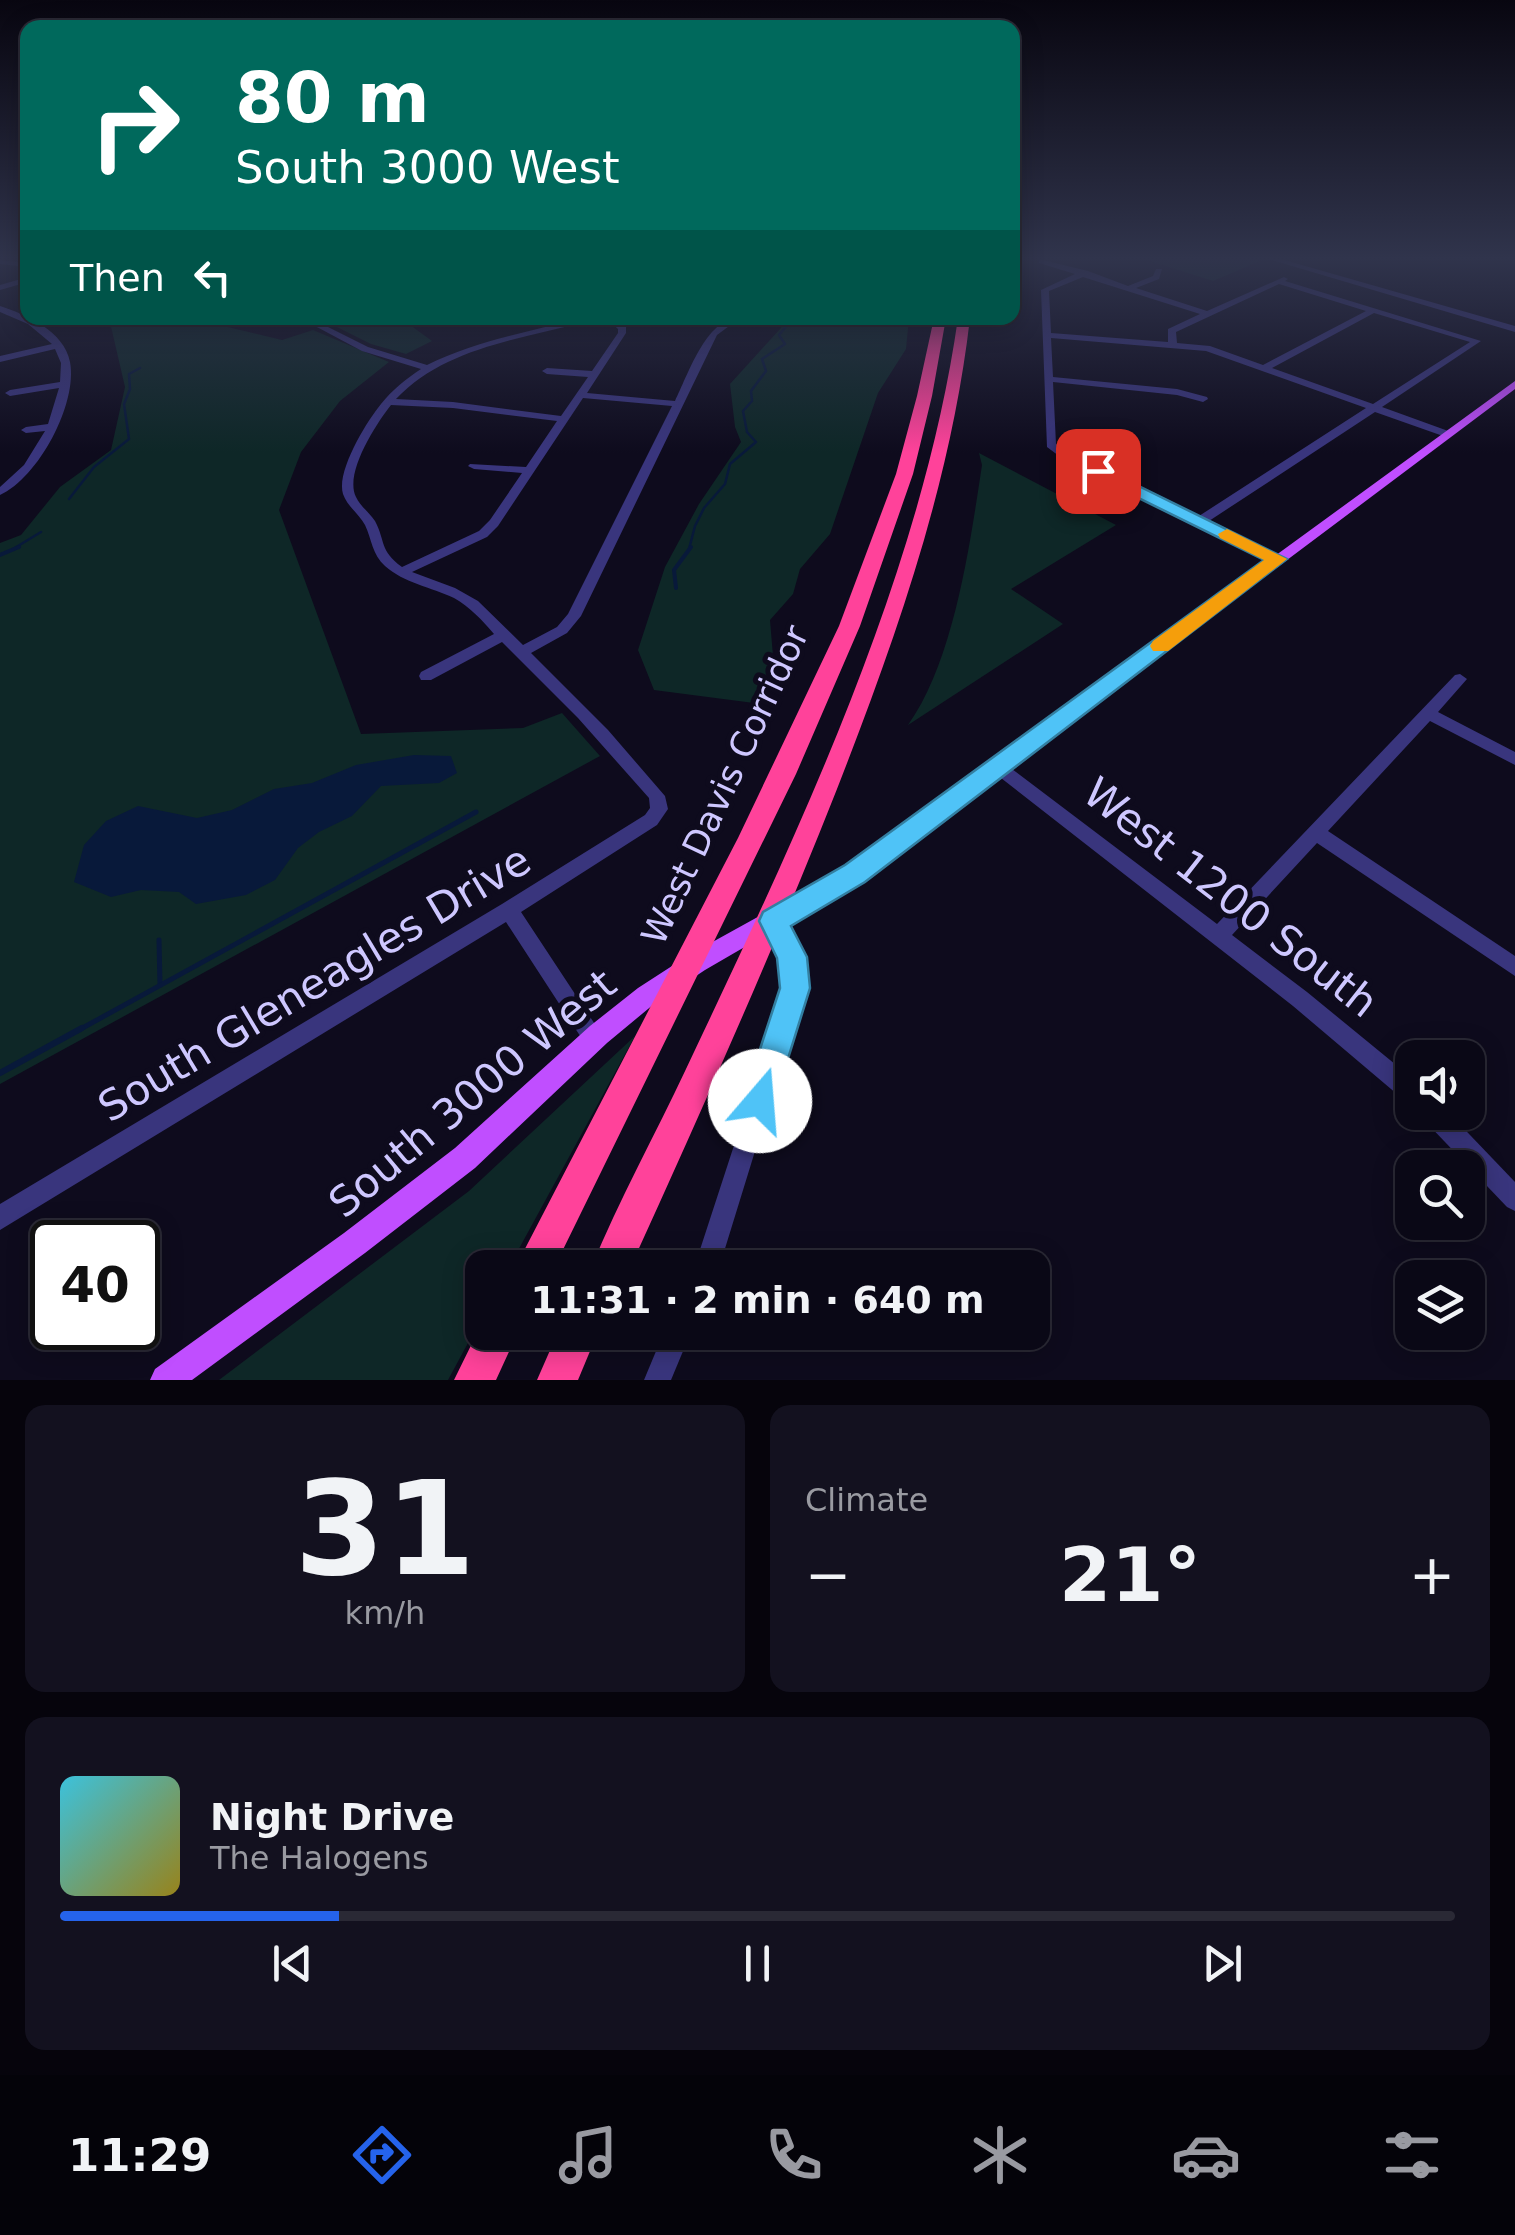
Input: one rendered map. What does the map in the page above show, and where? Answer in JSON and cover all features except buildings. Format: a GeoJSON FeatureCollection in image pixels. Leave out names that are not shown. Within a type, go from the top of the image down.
{"type":"FeatureCollection","features":[{"type":"Feature","properties":{"kind":"highway","name":"West Davis Corridor"},"geometry":{"type":"LineString","coordinates":[[543,1250],[732,878],[808,717],[874,555],[910,448],[938,325]]}},
{"type":"Feature","properties":{"kind":"highway"},"geometry":{"type":"LineString","coordinates":[[618,1250],[726,1019],[864,687],[915,541],[948,420],[963,325]]}},
{"type":"Feature","properties":{"kind":"highway"},"geometry":{"type":"LineString","coordinates":[[474,1380],[490,1350]]}},
{"type":"Feature","properties":{"kind":"highway"},"geometry":{"type":"LineString","coordinates":[[557,1380],[571,1350]]}},
{"type":"Feature","properties":{"kind":"main road","name":"South 3000 West"},"geometry":{"type":"LineString","coordinates":[[166,1380],[465,1158],[594,1038],[674,976],[835,887],[1515,384]]}},
{"type":"Feature","properties":{"kind":"street"},"geometry":{"type":"LineString","coordinates":[[1046,323],[1050,444],[1278,559]]}},
{"type":"Feature","properties":{"kind":"street"},"geometry":{"type":"LineString","coordinates":[[1173,344],[1171,332],[1188,323]]}},
{"type":"Feature","properties":{"kind":"street"},"geometry":{"type":"LineString","coordinates":[[1265,368],[1349,323]]}},
{"type":"Feature","properties":{"kind":"street"},"geometry":{"type":"LineString","coordinates":[[1200,521],[1477,341],[1419,323]]}},
{"type":"Feature","properties":{"kind":"street"},"geometry":{"type":"LineString","coordinates":[[5,489],[36,461],[64,384],[66,363],[59,345],[38,325]]}},
{"type":"Feature","properties":{"kind":"street"},"geometry":{"type":"LineString","coordinates":[[318,325],[365,349],[425,368]]}},
{"type":"Feature","properties":{"kind":"street"},"geometry":{"type":"LineString","coordinates":[[559,325],[488,342],[425,368],[398,387],[377,412],[347,481],[349,495],[370,522],[378,552],[402,572],[445,588],[473,604],[523,652],[562,630],[574,616],[713,334],[726,325]]}},
{"type":"Feature","properties":{"kind":"street"},"geometry":{"type":"LineString","coordinates":[[402,572],[482,534],[494,523],[623,328],[619,325]]}},
{"type":"Feature","properties":{"kind":"street"},"geometry":{"type":"LineString","coordinates":[[1047,335],[1207,348],[1447,434]]}},
{"type":"Feature","properties":{"kind":"street"},"geometry":{"type":"LineString","coordinates":[[0,359],[59,345]]}},
{"type":"Feature","properties":{"kind":"street"},"geometry":{"type":"LineString","coordinates":[[547,371],[592,374]]}},
{"type":"Feature","properties":{"kind":"street"},"geometry":{"type":"LineString","coordinates":[[1048,379],[1177,392],[1203,399]]}},
{"type":"Feature","properties":{"kind":"street"},"geometry":{"type":"LineString","coordinates":[[10,393],[64,384]]}},
{"type":"Feature","properties":{"kind":"street"},"geometry":{"type":"LineString","coordinates":[[581,394],[680,404]]}},
{"type":"Feature","properties":{"kind":"street"},"geometry":{"type":"LineString","coordinates":[[386,402],[440,402],[488,412],[563,419]]}},
{"type":"Feature","properties":{"kind":"street"},"geometry":{"type":"LineString","coordinates":[[26,430],[51,426]]}},
{"type":"Feature","properties":{"kind":"street"},"geometry":{"type":"LineString","coordinates":[[1098,471],[1131,451],[1133,439]]}},
{"type":"Feature","properties":{"kind":"street"},"geometry":{"type":"LineString","coordinates":[[474,466],[527,470]]}},
{"type":"Feature","properties":{"kind":"street"},"geometry":{"type":"LineString","coordinates":[[426,676],[503,635]]}},
{"type":"Feature","properties":{"kind":"street","name":"South Gleneagles Drive"},"geometry":{"type":"LineString","coordinates":[[0,1218],[651,820],[660,805],[657,796],[523,652]]}},
{"type":"Feature","properties":{"kind":"street"},"geometry":{"type":"LineString","coordinates":[[1218,936],[1460,679]]}},
{"type":"Feature","properties":{"kind":"street"},"geometry":{"type":"LineString","coordinates":[[1428,713],[1515,760]]}},
{"type":"Feature","properties":{"kind":"street","name":"West 1200 South"},"geometry":{"type":"LineString","coordinates":[[998,767],[1395,1078]]}},
{"type":"Feature","properties":{"kind":"street"},"geometry":{"type":"LineString","coordinates":[[1315,832],[1515,967]]}},
{"type":"Feature","properties":{"kind":"street"},"geometry":{"type":"LineString","coordinates":[[509,910],[594,1038]]}},
{"type":"Feature","properties":{"kind":"street"},"geometry":{"type":"LineString","coordinates":[[712,1250],[795,988],[792,957],[773,921]]}},
{"type":"Feature","properties":{"kind":"street"},"geometry":{"type":"LineString","coordinates":[[1449,1130],[1515,1199]]}},
{"type":"Feature","properties":{"kind":"street"},"geometry":{"type":"LineString","coordinates":[[657,1380],[670,1350]]}},
{"type":"Feature","properties":{"kind":"green space"},"geometry":{"type":"Polygon","coordinates":[[[111,325],[219,325],[282,340],[313,330],[389,362],[340,401],[301,452],[279,510],[361,734],[523,728],[562,713],[600,756],[0,1084],[0,543],[21,535],[60,487],[111,450],[125,387],[111,325]]]}},
{"type":"Feature","properties":{"kind":"green space"},"geometry":{"type":"Polygon","coordinates":[[[333,325],[410,325],[432,341],[406,354],[371,344],[333,325]]]}},
{"type":"Feature","properties":{"kind":"green space"},"geometry":{"type":"Polygon","coordinates":[[[784,325],[908,325],[906,349],[878,393],[830,534],[800,569],[793,594],[770,620],[774,668],[754,703],[654,690],[638,650],[665,567],[699,504],[741,442],[735,427],[730,384],[784,325]]]}},
{"type":"Feature","properties":{"kind":"green space"},"geometry":{"type":"Polygon","coordinates":[[[979,453],[1116,525],[1011,589],[1063,624],[908,725],[937,668],[958,601],[982,465],[979,453]]]}},
{"type":"Feature","properties":{"kind":"green space"},"geometry":{"type":"Polygon","coordinates":[[[635,1036],[518,1250],[465,1250],[465,1348],[448,1380],[219,1380],[469,1191],[635,1036]]]}},
{"type":"Feature","properties":{"kind":"water"},"geometry":{"type":"Polygon","coordinates":[[[414,755],[451,756],[457,773],[439,783],[381,786],[352,816],[319,832],[298,848],[275,880],[246,895],[196,904],[179,892],[141,890],[111,897],[74,882],[84,845],[106,821],[138,806],[197,818],[232,810],[274,789],[312,783],[356,765],[414,755]]]}},
{"type":"Feature","properties":{"kind":"waterway"},"geometry":{"type":"LineString","coordinates":[[689,549],[695,526],[704,508],[725,484],[730,464],[756,442],[747,432],[743,411],[752,401],[751,391],[766,371],[762,359],[785,344],[779,335],[787,325]]}},
{"type":"Feature","properties":{"kind":"waterway"},"geometry":{"type":"LineString","coordinates":[[69,499],[94,467],[129,439],[124,404],[130,389],[129,374],[140,368]]}},
{"type":"Feature","properties":{"kind":"waterway"},"geometry":{"type":"LineString","coordinates":[[13,549],[41,532]]}},
{"type":"Feature","properties":{"kind":"waterway"},"geometry":{"type":"LineString","coordinates":[[0,555],[19,547]]}},
{"type":"Feature","properties":{"kind":"waterway"},"geometry":{"type":"LineString","coordinates":[[676,588],[674,570],[691,547]]}},
{"type":"Feature","properties":{"kind":"waterway"},"geometry":{"type":"LineString","coordinates":[[77,1031],[476,812]]}},
{"type":"Feature","properties":{"kind":"waterway"},"geometry":{"type":"LineString","coordinates":[[159,940],[160,985]]}},
{"type":"Feature","properties":{"kind":"waterway"},"geometry":{"type":"LineString","coordinates":[[0,1073],[82,1028]]}},
{"type":"Feature","properties":{"kind":"slow traffic"},"geometry":{"type":"LineString","coordinates":[[1161,646],[1278,559],[1227,534]]}},
{"type":"Feature","properties":{"kind":"route"},"geometry":{"type":"LineString","coordinates":[[760,1101],[796,977],[792,957],[773,921],[855,873],[1278,559],[1098,471]]}}]}
